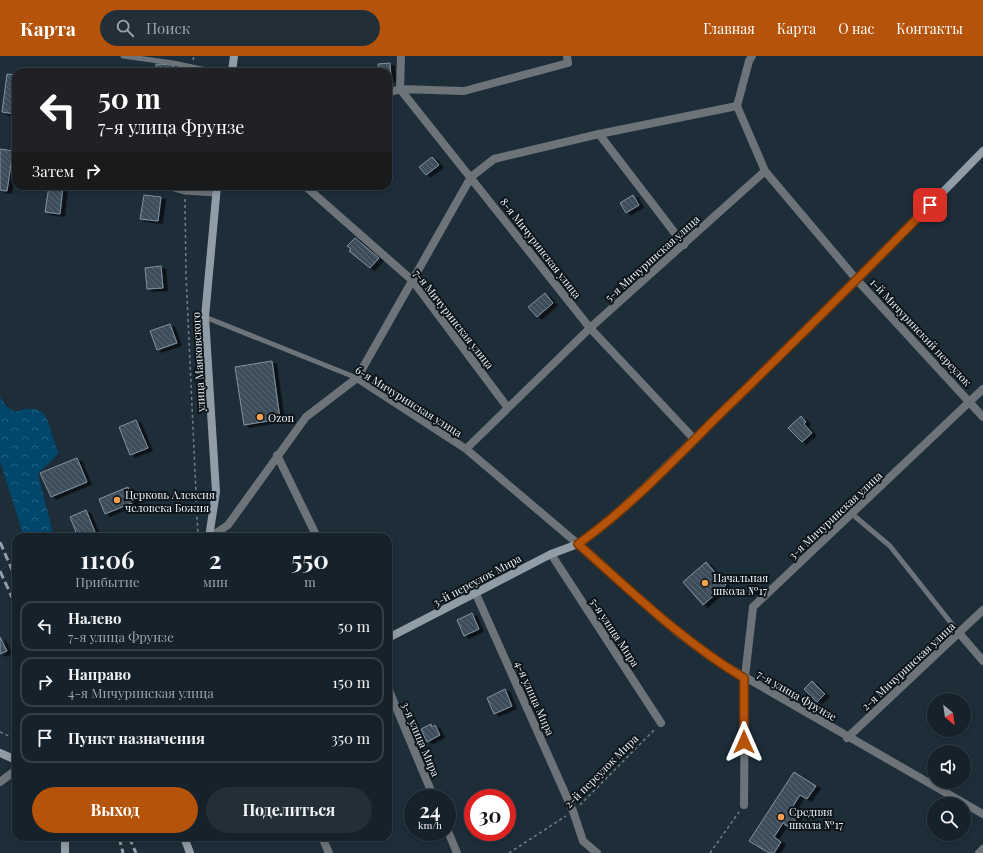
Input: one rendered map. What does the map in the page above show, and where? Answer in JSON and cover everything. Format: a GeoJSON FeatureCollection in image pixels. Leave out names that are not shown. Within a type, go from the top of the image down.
{"type":"FeatureCollection","features":[{"type":"Feature","properties":{"kind":"street"},"geometry":{"type":"LineString","coordinates":[[232,68],[234,56]]}},
{"type":"Feature","properties":{"kind":"street"},"geometry":{"type":"LineString","coordinates":[[400,89],[401,56]]}},
{"type":"Feature","properties":{"kind":"street"},"geometry":{"type":"LineString","coordinates":[[752,56],[749,62],[738,106],[765,171]]}},
{"type":"Feature","properties":{"kind":"street"},"geometry":{"type":"LineString","coordinates":[[392,92],[400,89],[464,91],[568,60]]}},
{"type":"Feature","properties":{"kind":"street","name":"8-я Мичуринская улица"},"geometry":{"type":"LineString","coordinates":[[400,89],[590,328],[695,440]]}},
{"type":"Feature","properties":{"kind":"street"},"geometry":{"type":"LineString","coordinates":[[216,533],[228,525],[277,455],[306,417],[357,378],[414,281],[471,177],[494,159],[599,134],[738,106]]}},
{"type":"Feature","properties":{"kind":"street"},"geometry":{"type":"LineString","coordinates":[[599,134],[684,245]]}},
{"type":"Feature","properties":{"kind":"street","name":"3-й переулок Мира"},"geometry":{"type":"LineString","coordinates":[[392,636],[551,554],[578,544],[598,530],[695,440],[857,280],[983,151]]}},
{"type":"Feature","properties":{"kind":"street","name":"5-я Мичуринская улица"},"geometry":{"type":"LineString","coordinates":[[466,449],[590,328],[765,171]]}},
{"type":"Feature","properties":{"kind":"street","name":"1-й Мичуринский переулок"},"geometry":{"type":"LineString","coordinates":[[765,171],[857,280],[971,402],[983,417]]}},
{"type":"Feature","properties":{"kind":"street","name":"улица Маяковского"},"geometry":{"type":"LineString","coordinates":[[211,533],[216,492],[205,317],[217,190]]}},
{"type":"Feature","properties":{"kind":"street","name":"7-я Мичуринская улица"},"geometry":{"type":"LineString","coordinates":[[310,190],[414,281],[508,408]]}},
{"type":"Feature","properties":{"kind":"street","name":"6-я Мичуринская улица"},"geometry":{"type":"LineString","coordinates":[[357,378],[466,449],[578,544]]}},
{"type":"Feature","properties":{"kind":"street","name":"3-я Мичуринская улица"},"geometry":{"type":"LineString","coordinates":[[744,806],[744,678],[754,607],[983,389]]}},
{"type":"Feature","properties":{"kind":"street"},"geometry":{"type":"LineString","coordinates":[[277,455],[315,533]]}},
{"type":"Feature","properties":{"kind":"street","name":"7-я улица Фрунзе"},"geometry":{"type":"LineString","coordinates":[[578,544],[678,633],[712,658],[847,738],[983,814]]}},
{"type":"Feature","properties":{"kind":"street","name":"5-я улица Мира"},"geometry":{"type":"LineString","coordinates":[[551,554],[661,723]]}},
{"type":"Feature","properties":{"kind":"street","name":"4-я улица Мира"},"geometry":{"type":"LineString","coordinates":[[476,594],[573,811],[583,840],[597,853]]}},
{"type":"Feature","properties":{"kind":"street","name":"2-я Мичуринская улица"},"geometry":{"type":"LineString","coordinates":[[847,738],[983,610]]}},
{"type":"Feature","properties":{"kind":"street"},"geometry":{"type":"LineString","coordinates":[[959,633],[983,660]]}},
{"type":"Feature","properties":{"kind":"street","name":"3-я улица Мира"},"geometry":{"type":"LineString","coordinates":[[392,698],[430,789]]}},
{"type":"Feature","properties":{"kind":"street"},"geometry":{"type":"LineString","coordinates":[[0,753],[12,758]]}},
{"type":"Feature","properties":{"kind":"street"},"geometry":{"type":"LineString","coordinates":[[0,782],[12,773]]}},
{"type":"Feature","properties":{"kind":"street"},"geometry":{"type":"LineString","coordinates":[[65,841],[65,853]]}},
{"type":"Feature","properties":{"kind":"street"},"geometry":{"type":"LineString","coordinates":[[186,841],[190,853]]}},
{"type":"Feature","properties":{"kind":"street"},"geometry":{"type":"LineString","coordinates":[[324,841],[329,853]]}},
{"type":"Feature","properties":{"kind":"street"},"geometry":{"type":"LineString","coordinates":[[452,841],[457,853]]}},
{"type":"Feature","properties":{"kind":"street"},"geometry":{"type":"LineString","coordinates":[[979,853],[983,849]]}},
{"type":"Feature","properties":{"kind":"lane"},"geometry":{"type":"LineString","coordinates":[[123,56],[197,68]]}},
{"type":"Feature","properties":{"kind":"lane"},"geometry":{"type":"LineString","coordinates":[[178,190],[185,192],[217,190]]}},
{"type":"Feature","properties":{"kind":"lane","name":"6-я Мичуринская улица"},"geometry":{"type":"LineString","coordinates":[[205,317],[357,378]]}},
{"type":"Feature","properties":{"kind":"lane"},"geometry":{"type":"LineString","coordinates":[[852,514],[890,546],[959,633]]}},
{"type":"Feature","properties":{"kind":"path"},"geometry":{"type":"LineString","coordinates":[[185,192],[186,275],[198,533]]}},
{"type":"Feature","properties":{"kind":"path","name":"2-й переулок Мира"},"geometry":{"type":"LineString","coordinates":[[509,853],[573,811],[661,723]]}},
{"type":"Feature","properties":{"kind":"path"},"geometry":{"type":"LineString","coordinates":[[0,732],[12,737]]}},
{"type":"Feature","properties":{"kind":"path"},"geometry":{"type":"LineString","coordinates":[[710,853],[744,806]]}},
{"type":"Feature","properties":{"kind":"green space"},"geometry":{"type":"Polygon","coordinates":[[[0,397],[6,406],[15,412],[27,409],[36,409],[46,418],[59,453],[38,474],[53,533],[23,533],[0,461],[0,397]]]}},
{"type":"Feature","properties":{"kind":"building"},"geometry":{"type":"Polygon","coordinates":[[[390,63],[390,68],[378,68],[378,64],[390,63]]]}},
{"type":"Feature","properties":{"kind":"building"},"geometry":{"type":"Polygon","coordinates":[[[156,64],[174,65],[174,68],[156,68],[156,64]]]}},
{"type":"Feature","properties":{"kind":"building"},"geometry":{"type":"Polygon","coordinates":[[[7,74],[12,75],[12,113],[2,112],[7,74]]]}},
{"type":"Feature","properties":{"kind":"building"},"geometry":{"type":"Polygon","coordinates":[[[0,149],[12,151],[12,158],[7,191],[0,190],[0,149]]]}},
{"type":"Feature","properties":{"kind":"building"},"geometry":{"type":"Polygon","coordinates":[[[432,157],[439,165],[426,175],[419,167],[432,157]]]}},
{"type":"Feature","properties":{"kind":"building"},"geometry":{"type":"Polygon","coordinates":[[[48,190],[63,190],[60,214],[45,212],[48,190]]]}},
{"type":"Feature","properties":{"kind":"building"},"geometry":{"type":"Polygon","coordinates":[[[144,195],[161,197],[158,221],[140,219],[144,195]]]}},
{"type":"Feature","properties":{"kind":"building"},"geometry":{"type":"Polygon","coordinates":[[[633,195],[639,205],[626,213],[620,203],[633,195]]]}},
{"type":"Feature","properties":{"kind":"building"},"geometry":{"type":"Polygon","coordinates":[[[355,238],[379,258],[370,268],[349,251],[351,249],[347,246],[355,238]]]}},
{"type":"Feature","properties":{"kind":"building"},"geometry":{"type":"Polygon","coordinates":[[[161,266],[163,288],[147,289],[145,268],[161,266]]]}},
{"type":"Feature","properties":{"kind":"building"},"geometry":{"type":"Polygon","coordinates":[[[545,293],[553,303],[537,317],[528,307],[545,293]]]}},
{"type":"Feature","properties":{"kind":"building"},"geometry":{"type":"Polygon","coordinates":[[[170,324],[177,343],[157,350],[150,331],[170,324]]]}},
{"type":"Feature","properties":{"kind":"building"},"geometry":{"type":"Polygon","coordinates":[[[272,361],[280,419],[244,425],[235,367],[272,361]]]}},
{"type":"Feature","properties":{"kind":"building"},"geometry":{"type":"Polygon","coordinates":[[[801,416],[806,422],[804,424],[812,433],[802,442],[788,428],[801,416]]]}},
{"type":"Feature","properties":{"kind":"building"},"geometry":{"type":"Polygon","coordinates":[[[136,420],[148,448],[130,455],[119,427],[136,420]]]}},
{"type":"Feature","properties":{"kind":"building"},"geometry":{"type":"Polygon","coordinates":[[[77,458],[87,482],[51,497],[40,473],[77,458]]]}},
{"type":"Feature","properties":{"kind":"building","name":"Церковь Алексия человека Божия"},"geometry":{"type":"Polygon","coordinates":[[[128,487],[134,502],[105,514],[99,499],[128,487]]]}},
{"type":"Feature","properties":{"kind":"building"},"geometry":{"type":"Polygon","coordinates":[[[86,510],[95,533],[76,533],[70,517],[86,510]]]}},
{"type":"Feature","properties":{"kind":"building","name":"Начальная школа №17"},"geometry":{"type":"Polygon","coordinates":[[[706,562],[726,585],[703,605],[683,582],[706,562]]]}},
{"type":"Feature","properties":{"kind":"building"},"geometry":{"type":"Polygon","coordinates":[[[472,613],[479,629],[464,636],[457,620],[472,613]]]}},
{"type":"Feature","properties":{"kind":"building"},"geometry":{"type":"Polygon","coordinates":[[[0,637],[7,651],[0,654],[0,637]]]}},
{"type":"Feature","properties":{"kind":"building"},"geometry":{"type":"Polygon","coordinates":[[[812,681],[825,694],[817,702],[804,689],[812,681]]]}},
{"type":"Feature","properties":{"kind":"building"},"geometry":{"type":"Polygon","coordinates":[[[505,689],[512,706],[494,714],[487,698],[505,689]]]}},
{"type":"Feature","properties":{"kind":"building"},"geometry":{"type":"Polygon","coordinates":[[[431,724],[432,727],[435,725],[440,735],[427,742],[421,729],[431,724]]]}},
{"type":"Feature","properties":{"kind":"building","name":"Средняя школа №17"},"geometry":{"type":"Polygon","coordinates":[[[794,772],[816,786],[807,799],[800,795],[793,806],[801,811],[790,828],[783,823],[774,837],[781,842],[774,853],[769,853],[749,841],[794,772]]]}},
{"type":"Feature","properties":{"kind":"railway"},"geometry":{"type":"LineString","coordinates":[[0,542],[12,570]]}},
{"type":"Feature","properties":{"kind":"railway"},"geometry":{"type":"LineString","coordinates":[[0,571],[12,597]]}},
{"type":"Feature","properties":{"kind":"railway"},"geometry":{"type":"LineString","coordinates":[[120,841],[123,853]]}},
{"type":"Feature","properties":{"kind":"railway"},"geometry":{"type":"LineString","coordinates":[[131,841],[136,853]]}},
{"type":"Feature","properties":{"kind":"place","name":"Ozon"},"geometry":{"type":"Point","coordinates":[260,417]}},
{"type":"Feature","properties":{"kind":"place","name":"Церковь Алексия человека Божия"},"geometry":{"type":"Point","coordinates":[117,500]}},
{"type":"Feature","properties":{"kind":"place","name":"Начальная школа №17"},"geometry":{"type":"Point","coordinates":[705,583]}},
{"type":"Feature","properties":{"kind":"place","name":"Средняя школа №17"},"geometry":{"type":"Point","coordinates":[781,817]}},
{"type":"Feature","properties":{"kind":"route"},"geometry":{"type":"LineString","coordinates":[[744,742],[744,678],[712,658],[678,633],[578,544],[598,530],[684,450],[857,280],[930,205]]}}]}
